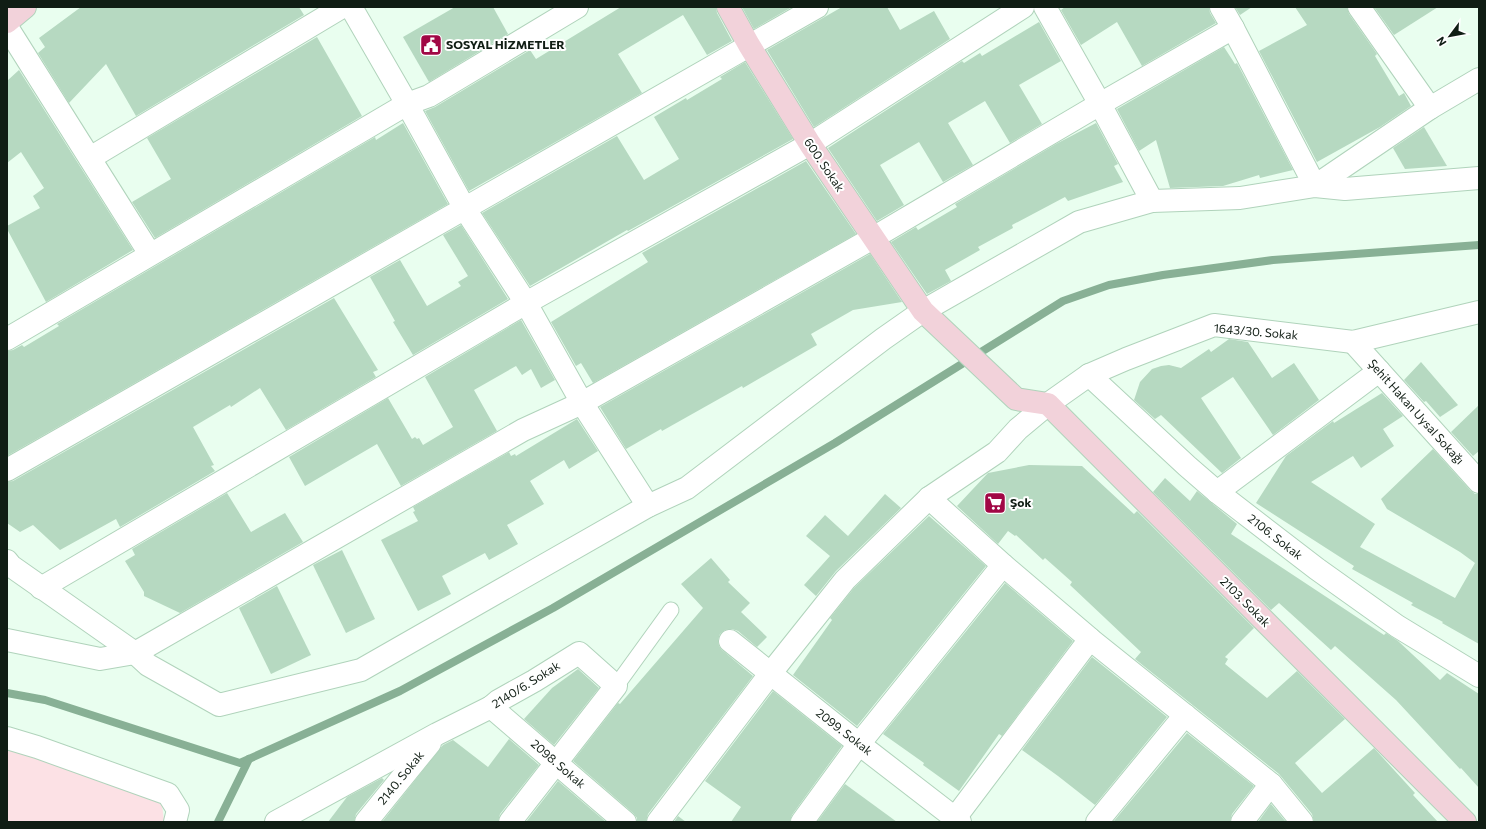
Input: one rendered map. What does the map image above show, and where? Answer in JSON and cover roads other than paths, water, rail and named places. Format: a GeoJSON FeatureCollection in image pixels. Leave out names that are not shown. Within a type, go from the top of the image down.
{"type":"FeatureCollection","features":[{"type":"Feature","properties":{"kind":"main road"},"geometry":{"type":"LineString","coordinates":[[7,22],[25,7]]}},
{"type":"Feature","properties":{"kind":"main road","name":"600. Sokak"},"geometry":{"type":"LineString","coordinates":[[728,7],[749,45],[810,144],[926,314],[1016,399],[1048,404]]}},
{"type":"Feature","properties":{"kind":"main road","name":"2103. Sokak"},"geometry":{"type":"LineString","coordinates":[[1048,404],[1465,822]]}},
{"type":"Feature","properties":{"kind":"street"},"geometry":{"type":"LineString","coordinates":[[90,158],[342,7]]}},
{"type":"Feature","properties":{"kind":"street"},"geometry":{"type":"LineString","coordinates":[[351,7],[465,209],[526,303],[582,403],[648,506]]}},
{"type":"Feature","properties":{"kind":"street"},"geometry":{"type":"LineString","coordinates":[[7,339],[407,104],[429,96],[551,14],[577,7]]}},
{"type":"Feature","properties":{"kind":"street"},"geometry":{"type":"LineString","coordinates":[[7,470],[817,7]]}},
{"type":"Feature","properties":{"kind":"street"},"geometry":{"type":"LineString","coordinates":[[41,588],[526,303],[810,144],[1022,7]]}},
{"type":"Feature","properties":{"kind":"street"},"geometry":{"type":"LineString","coordinates":[[1045,7],[1100,104],[1152,201]]}},
{"type":"Feature","properties":{"kind":"street"},"geometry":{"type":"LineString","coordinates":[[1220,7],[1233,28],[1315,186]]}},
{"type":"Feature","properties":{"kind":"street"},"geometry":{"type":"LineString","coordinates":[[1359,7],[1430,108]]}},
{"type":"Feature","properties":{"kind":"street"},"geometry":{"type":"LineString","coordinates":[[7,27],[150,254]]}},
{"type":"Feature","properties":{"kind":"street"},"geometry":{"type":"LineString","coordinates":[[7,640],[100,659],[135,653],[524,430],[582,403],[873,238],[1100,104],[1233,28]]}},
{"type":"Feature","properties":{"kind":"street"},"geometry":{"type":"LineString","coordinates":[[1315,186],[1430,108],[1479,79]]}},
{"type":"Feature","properties":{"kind":"street"},"geometry":{"type":"LineString","coordinates":[[7,561],[11,566],[41,588],[135,653],[148,665],[219,705],[361,670],[648,506],[687,488],[877,344],[1079,222],[1152,201],[1240,198],[1315,186],[1345,189],[1479,178]]}},
{"type":"Feature","properties":{"kind":"street","name":"1643/30. Sokak"},"geometry":{"type":"LineString","coordinates":[[658,822],[770,674],[845,580],[929,498],[997,452],[1018,429],[1048,404],[1089,375],[1126,359],[1214,326],[1353,342],[1479,312]]}},
{"type":"Feature","properties":{"kind":"street","name":"Şehit Hakan Uysal Sokağı"},"geometry":{"type":"LineString","coordinates":[[1353,342],[1479,482]]}},
{"type":"Feature","properties":{"kind":"street"},"geometry":{"type":"LineString","coordinates":[[1217,492],[1379,371]]}},
{"type":"Feature","properties":{"kind":"street","name":"2106. Sokak"},"geometry":{"type":"LineString","coordinates":[[1089,375],[1217,492],[1317,570],[1384,617],[1479,676]]}},
{"type":"Feature","properties":{"kind":"street"},"geometry":{"type":"LineString","coordinates":[[929,498],[1090,639],[1271,784],[1302,822]]}},
{"type":"Feature","properties":{"kind":"street"},"geometry":{"type":"LineString","coordinates":[[802,822],[859,744],[1003,564]]}},
{"type":"Feature","properties":{"kind":"street"},"geometry":{"type":"LineString","coordinates":[[956,821],[1090,639]]}},
{"type":"Feature","properties":{"kind":"street","name":"2099. Sokak"},"geometry":{"type":"LineString","coordinates":[[730,641],[956,821]]}},
{"type":"Feature","properties":{"kind":"street","name":"2140/6. Sokak"},"geometry":{"type":"LineString","coordinates":[[282,820],[437,734],[491,707],[498,701],[534,681],[579,652],[616,686]]}},
{"type":"Feature","properties":{"kind":"street"},"geometry":{"type":"LineString","coordinates":[[510,822],[616,686]]}},
{"type":"Feature","properties":{"kind":"street","name":"2098. Sokak"},"geometry":{"type":"LineString","coordinates":[[491,707],[625,822]]}},
{"type":"Feature","properties":{"kind":"street"},"geometry":{"type":"LineString","coordinates":[[1097,822],[1185,715]]}},
{"type":"Feature","properties":{"kind":"street","name":"2140. Sokak"},"geometry":{"type":"LineString","coordinates":[[366,822],[437,734]]}},
{"type":"Feature","properties":{"kind":"street"},"geometry":{"type":"LineString","coordinates":[[7,738],[37,746],[168,794],[178,810],[175,822]]}},
{"type":"Feature","properties":{"kind":"street"},"geometry":{"type":"LineString","coordinates":[[1242,822],[1271,784]]}},
{"type":"Feature","properties":{"kind":"lane"},"geometry":{"type":"LineString","coordinates":[[616,686],[671,610]]}},
{"type":"Feature","properties":{"kind":"waterway"},"geometry":{"type":"LineString","coordinates":[[7,693],[45,700],[240,763],[400,691],[553,608],[835,443],[1063,301],[1109,285],[1163,275],[1273,260],[1479,245]]}},
{"type":"Feature","properties":{"kind":"waterway"},"geometry":{"type":"LineString","coordinates":[[218,822],[249,759]]}},
{"type":"Feature","properties":{"kind":"place","name":"SOSYAL HİZMETLER"},"geometry":{"type":"Point","coordinates":[431,45]}},
{"type":"Feature","properties":{"kind":"place","name":"Şok"},"geometry":{"type":"Point","coordinates":[995,503]}}]}
